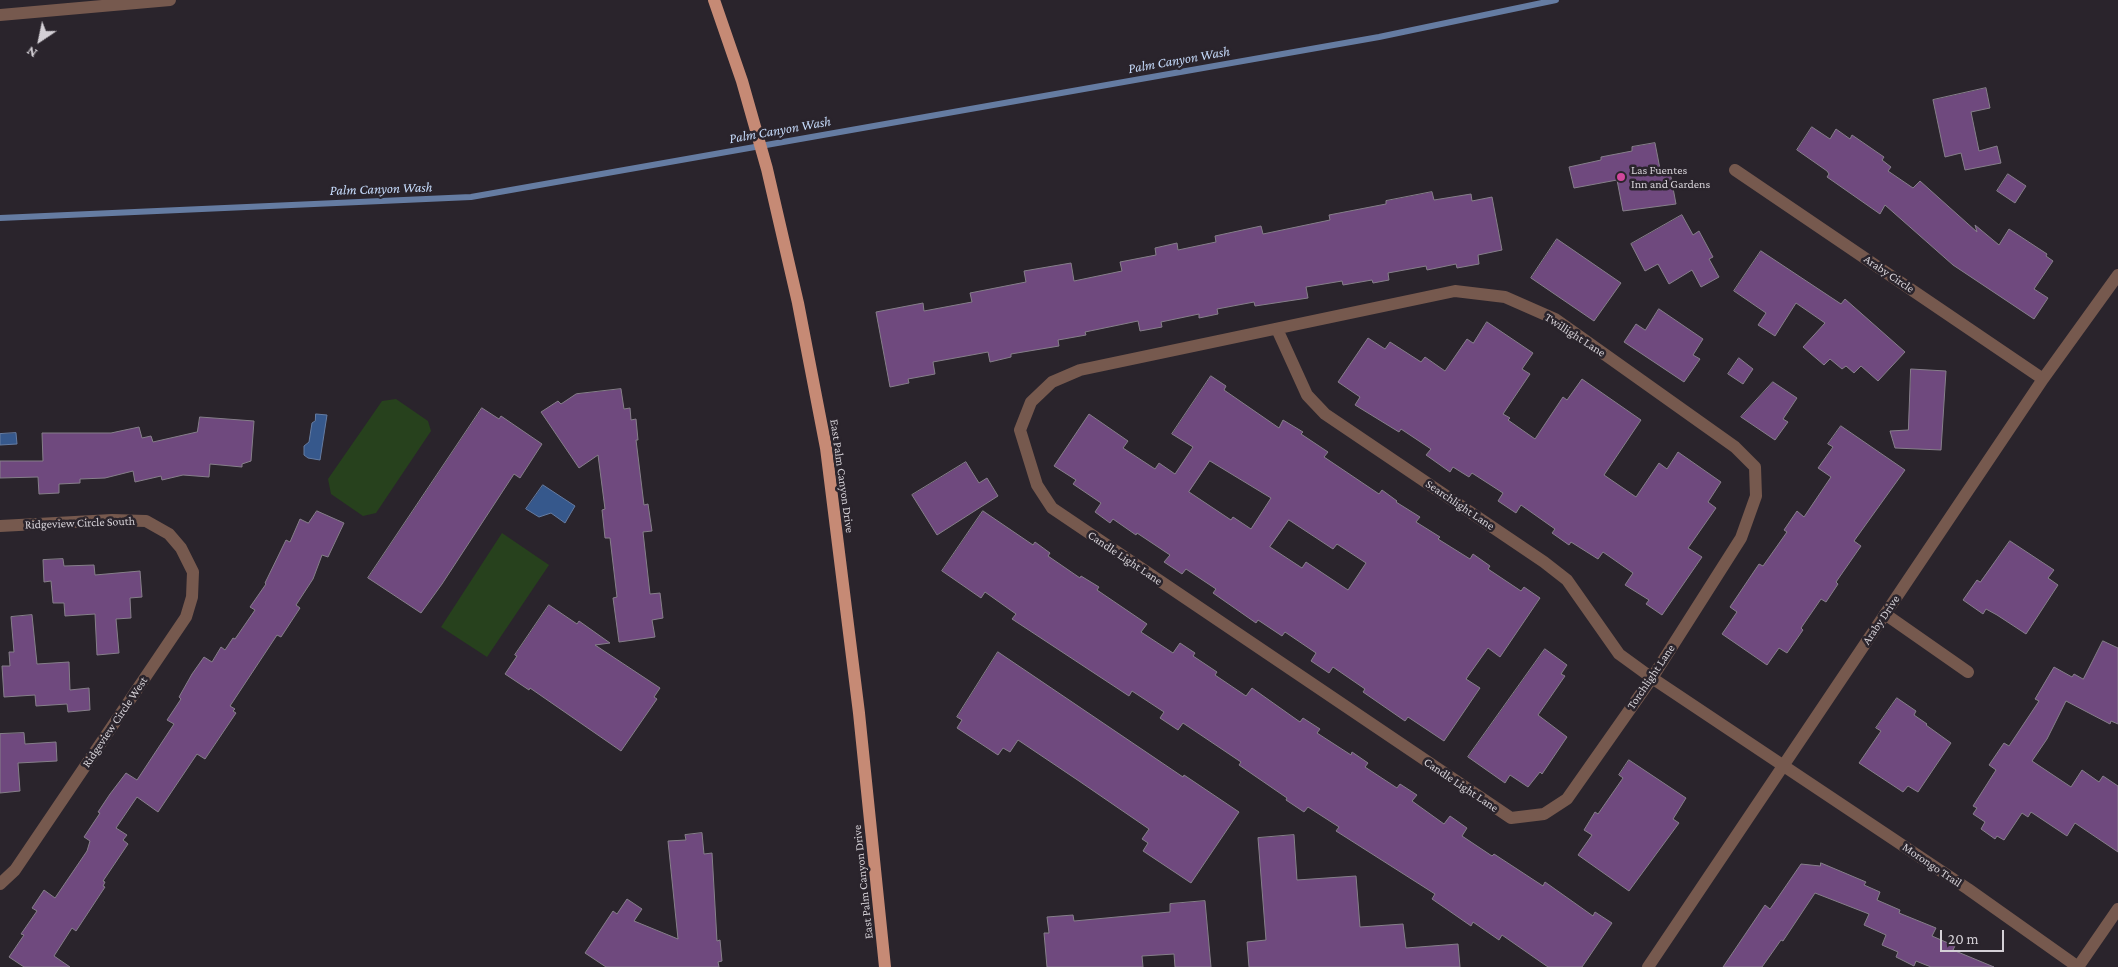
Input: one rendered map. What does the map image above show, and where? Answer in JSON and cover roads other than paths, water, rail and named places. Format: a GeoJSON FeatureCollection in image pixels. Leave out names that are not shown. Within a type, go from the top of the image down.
{"type":"FeatureCollection","features":[{"type":"Feature","properties":{"kind":"main road","name":"East Palm Canyon Drive"},"geometry":{"type":"LineString","coordinates":[[714,0],[742,81],[767,169],[798,303],[826,448],[859,713],[885,967]]}},
{"type":"Feature","properties":{"kind":"street"},"geometry":{"type":"LineString","coordinates":[[0,15],[170,0]]}},
{"type":"Feature","properties":{"kind":"street","name":"Araby Circle"},"geometry":{"type":"LineString","coordinates":[[1735,170],[2043,379]]}},
{"type":"Feature","properties":{"kind":"street","name":"Araby Drive"},"geometry":{"type":"LineString","coordinates":[[1648,967],[2043,379],[2118,275]]}},
{"type":"Feature","properties":{"kind":"street","name":"Twillight Lane"},"geometry":{"type":"LineString","coordinates":[[1277,328],[1455,291],[1505,296],[1554,319],[1735,447],[1755,467],[1756,496]]}},
{"type":"Feature","properties":{"kind":"street","name":"Searchlight Lane"},"geometry":{"type":"LineString","coordinates":[[1277,328],[1307,395],[1325,414],[1544,562],[1567,580],[1619,654],[1783,766]]}},
{"type":"Feature","properties":{"kind":"street","name":"Candle Light Lane"},"geometry":{"type":"LineString","coordinates":[[1277,328],[1080,370],[1052,382],[1031,402],[1020,430],[1037,485],[1052,508],[1511,818]]}},
{"type":"Feature","properties":{"kind":"street","name":"Torchlight Lane"},"geometry":{"type":"LineString","coordinates":[[1511,818],[1544,814],[1567,799],[1652,678],[1741,538],[1756,496]]}},
{"type":"Feature","properties":{"kind":"street","name":"Ridgeview Circle South"},"geometry":{"type":"LineString","coordinates":[[0,526],[112,520],[146,522],[169,534],[181,548]]}},
{"type":"Feature","properties":{"kind":"street","name":"Ridgeview Circle West"},"geometry":{"type":"LineString","coordinates":[[0,884],[15,870],[186,617],[192,597],[193,572],[181,548]]}},
{"type":"Feature","properties":{"kind":"street"},"geometry":{"type":"LineString","coordinates":[[1885,614],[1968,672]]}},
{"type":"Feature","properties":{"kind":"street","name":"Morongo Trail"},"geometry":{"type":"LineString","coordinates":[[1783,766],[1968,889],[2078,967]]}},
{"type":"Feature","properties":{"kind":"street"},"geometry":{"type":"LineString","coordinates":[[2078,967],[2118,909]]}},
{"type":"Feature","properties":{"kind":"water"},"geometry":{"type":"Polygon","coordinates":[[[316,414],[327,415],[320,460],[308,458],[304,455],[304,446],[309,442],[312,423],[315,421],[316,414]]]}},
{"type":"Feature","properties":{"kind":"water"},"geometry":{"type":"Polygon","coordinates":[[[16,433],[17,444],[0,445],[0,434],[16,433]]]}},
{"type":"Feature","properties":{"kind":"water"},"geometry":{"type":"Polygon","coordinates":[[[543,485],[575,506],[565,523],[551,513],[539,517],[526,509],[543,485]]]}},
{"type":"Feature","properties":{"kind":"waterway","name":"Palm Canyon Wash"},"geometry":{"type":"LineString","coordinates":[[0,218],[471,197],[1379,37],[1556,0]]}},
{"type":"Feature","properties":{"kind":"place","name":"Las Fuentes Inn and Gardens"},"geometry":{"type":"Point","coordinates":[1621,177]}}]}
